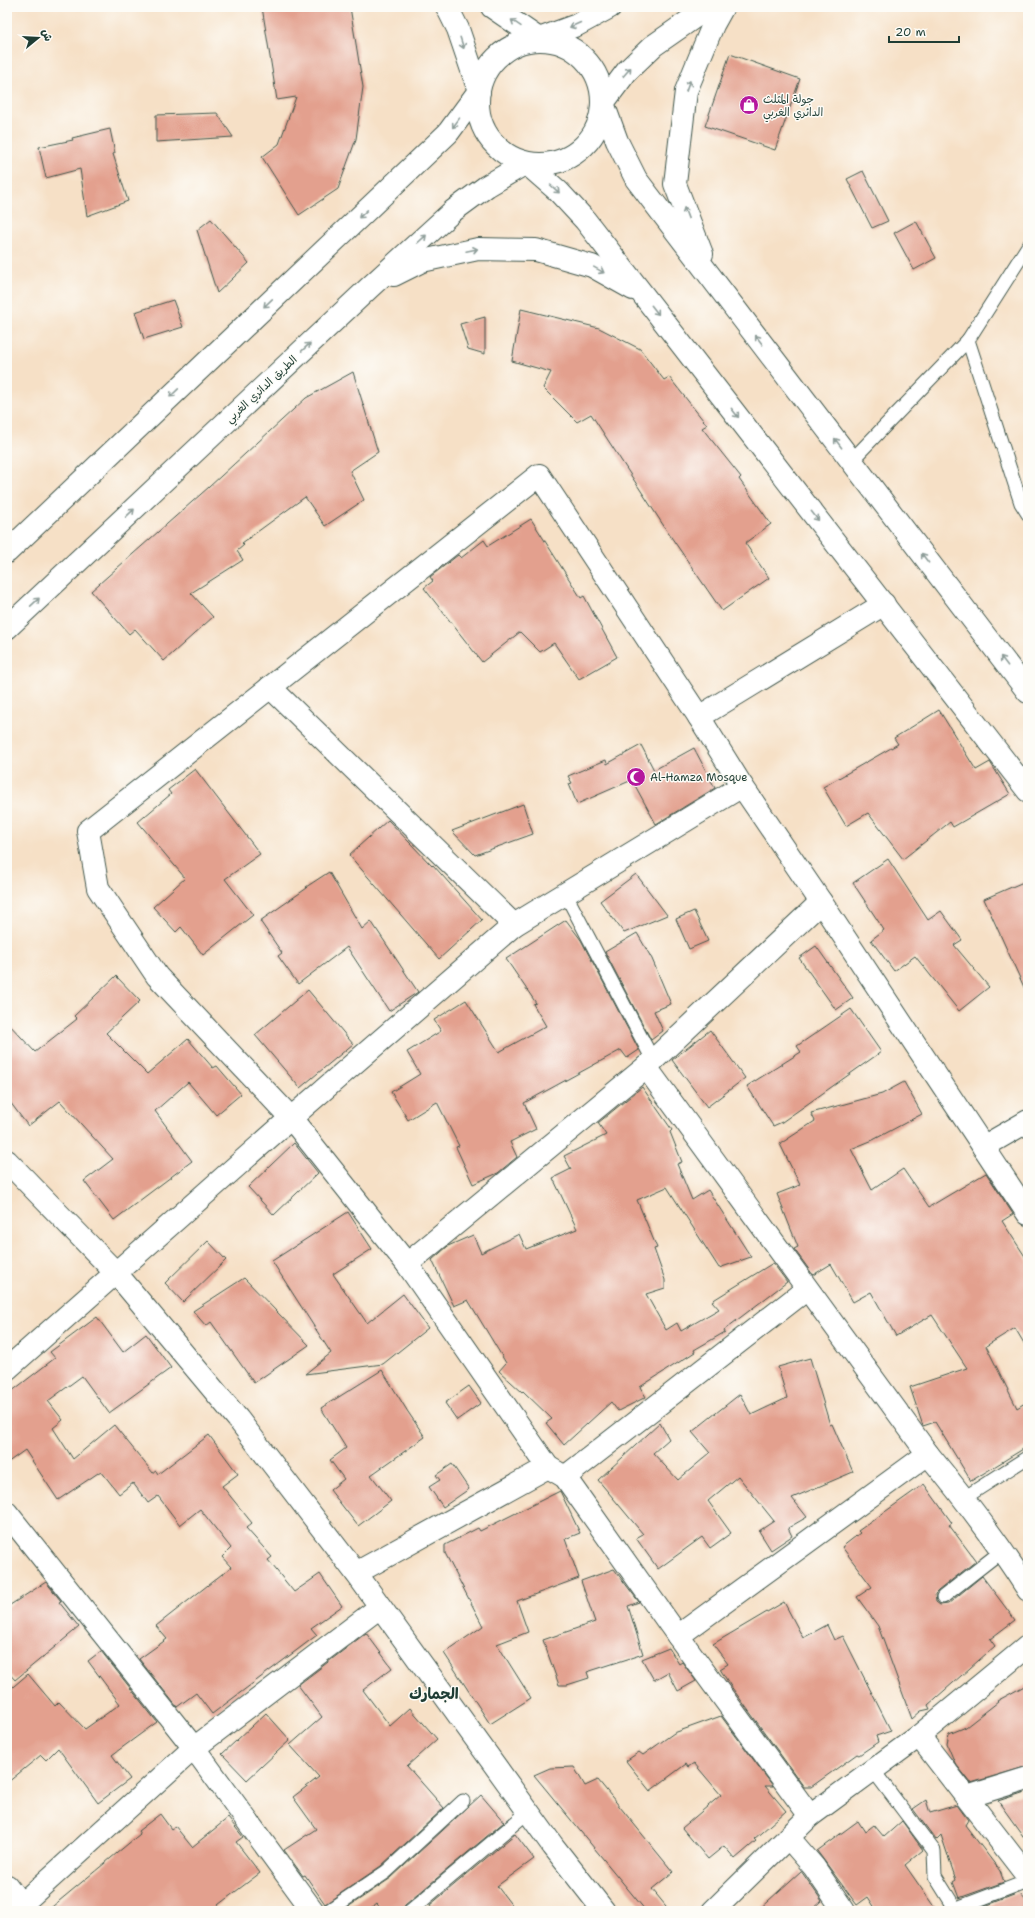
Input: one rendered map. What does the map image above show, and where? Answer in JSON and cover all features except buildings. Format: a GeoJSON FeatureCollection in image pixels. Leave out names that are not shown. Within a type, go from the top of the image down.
{"type":"FeatureCollection","features":[{"type":"Feature","properties":{"kind":"street"},"geometry":{"type":"LineString","coordinates":[[447,7],[458,29],[479,91]]}},
{"type":"Feature","properties":{"kind":"street"},"geometry":{"type":"LineString","coordinates":[[492,7],[539,40],[559,42],[577,52],[591,65],[600,84],[602,103],[600,121],[591,138],[578,152],[562,161],[550,163],[526,163]]}},
{"type":"Feature","properties":{"kind":"street"},"geometry":{"type":"LineString","coordinates":[[610,7],[577,25],[539,40],[518,43],[500,54],[486,71],[479,91],[478,110],[484,128],[494,144],[508,156],[526,163],[558,191],[585,220],[1028,791]]}},
{"type":"Feature","properties":{"kind":"street"},"geometry":{"type":"LineString","coordinates":[[602,103],[627,71],[653,46],[708,7]]}},
{"type":"Feature","properties":{"kind":"street"},"geometry":{"type":"LineString","coordinates":[[710,276],[675,184],[686,91],[713,25],[723,7]]}},
{"type":"Feature","properties":{"kind":"street"},"geometry":{"type":"LineString","coordinates":[[7,552],[448,133],[479,91]]}},
{"type":"Feature","properties":{"kind":"street"},"geometry":{"type":"LineString","coordinates":[[602,103],[616,141],[636,179],[1028,692]]}},
{"type":"Feature","properties":{"kind":"street","name":"الطريق الدائري الغربي"},"geometry":{"type":"LineString","coordinates":[[7,628],[453,211],[487,186],[526,163]]}},
{"type":"Feature","properties":{"kind":"street"},"geometry":{"type":"LineString","coordinates":[[370,287],[422,261],[478,249],[536,250],[592,266],[642,294]]}},
{"type":"Feature","properties":{"kind":"street"},"geometry":{"type":"LineString","coordinates":[[810,1816],[557,1472],[407,1264],[291,1118],[157,976],[98,888],[88,830],[539,475],[699,717],[742,786],[821,902],[1028,1214]]}},
{"type":"Feature","properties":{"kind":"street"},"geometry":{"type":"LineString","coordinates":[[699,717],[884,604]]}},
{"type":"Feature","properties":{"kind":"street"},"geometry":{"type":"LineString","coordinates":[[270,687],[514,925]]}},
{"type":"Feature","properties":{"kind":"street"},"geometry":{"type":"LineString","coordinates":[[7,1369],[291,1118],[514,925],[742,786]]}},
{"type":"Feature","properties":{"kind":"street"},"geometry":{"type":"LineString","coordinates":[[407,1264],[650,1063],[821,902]]}},
{"type":"Feature","properties":{"kind":"street"},"geometry":{"type":"LineString","coordinates":[[650,1063],[807,1289],[928,1454],[964,1498],[1003,1550],[1028,1590]]}},
{"type":"Feature","properties":{"kind":"street"},"geometry":{"type":"LineString","coordinates":[[983,1147],[1028,1122]]}},
{"type":"Feature","properties":{"kind":"street"},"geometry":{"type":"LineString","coordinates":[[7,1161],[116,1273],[238,1419],[356,1573],[528,1812],[604,1911]]}},
{"type":"Feature","properties":{"kind":"street"},"geometry":{"type":"LineString","coordinates":[[356,1573],[557,1472],[807,1289]]}},
{"type":"Feature","properties":{"kind":"street"},"geometry":{"type":"LineString","coordinates":[[678,1636],[928,1454]]}},
{"type":"Feature","properties":{"kind":"street"},"geometry":{"type":"LineString","coordinates":[[7,1513],[194,1748],[312,1911]]}},
{"type":"Feature","properties":{"kind":"street"},"geometry":{"type":"LineString","coordinates":[[7,1886],[21,1909],[194,1748],[380,1606]]}},
{"type":"Feature","properties":{"kind":"street"},"geometry":{"type":"LineString","coordinates":[[713,1911],[810,1816],[919,1736],[1028,1646]]}},
{"type":"Feature","properties":{"kind":"street"},"geometry":{"type":"LineString","coordinates":[[919,1736],[1028,1877]]}},
{"type":"Feature","properties":{"kind":"street"},"geometry":{"type":"LineString","coordinates":[[967,1797],[1028,1778]]}},
{"type":"Feature","properties":{"kind":"street"},"geometry":{"type":"LineString","coordinates":[[788,1837],[814,1867],[844,1911]]}},
{"type":"Feature","properties":{"kind":"lane"},"geometry":{"type":"LineString","coordinates":[[851,461],[968,340],[1028,246]]}},
{"type":"Feature","properties":{"kind":"lane"},"geometry":{"type":"LineString","coordinates":[[968,340],[1021,503],[1028,514]]}},
{"type":"Feature","properties":{"kind":"lane"},"geometry":{"type":"LineString","coordinates":[[565,893],[650,1063]]}},
{"type":"Feature","properties":{"kind":"lane"},"geometry":{"type":"LineString","coordinates":[[964,1498],[1028,1456]]}},
{"type":"Feature","properties":{"kind":"lane"},"geometry":{"type":"LineString","coordinates":[[943,1597],[1003,1550]]}},
{"type":"Feature","properties":{"kind":"lane"},"geometry":{"type":"LineString","coordinates":[[873,1770],[934,1851],[934,1876],[952,1909],[1028,1881]]}},
{"type":"Feature","properties":{"kind":"lane"},"geometry":{"type":"LineString","coordinates":[[328,1911],[386,1872],[463,1801]]}},
{"type":"Feature","properties":{"kind":"lane"},"geometry":{"type":"LineString","coordinates":[[410,1911],[528,1812]]}},
{"type":"Feature","properties":{"kind":"place","name":"جولة المثلث الدائري الغربي"},"geometry":{"type":"Point","coordinates":[749,105]}},
{"type":"Feature","properties":{"kind":"place","name":"Al-Hamza Mosque"},"geometry":{"type":"Point","coordinates":[636,777]}},
{"type":"Feature","properties":{"kind":"district","name":"الجمارك"},"geometry":{"type":"Point","coordinates":[434,1694]}}]}
